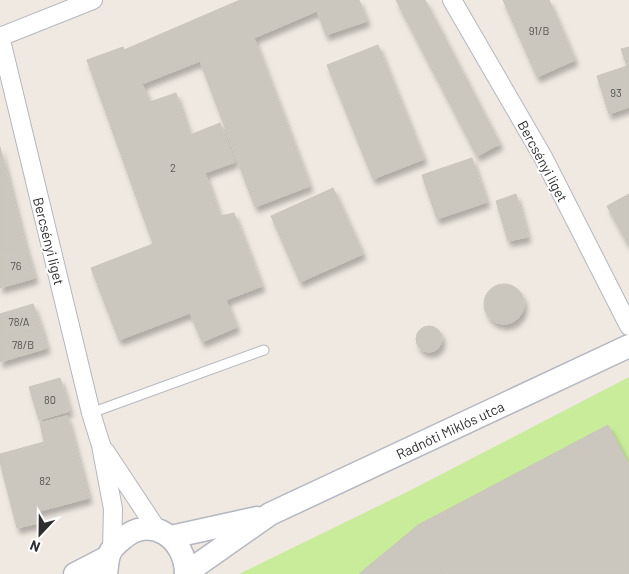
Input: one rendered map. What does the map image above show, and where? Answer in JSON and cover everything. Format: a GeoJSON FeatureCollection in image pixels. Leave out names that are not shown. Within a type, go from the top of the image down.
{"type":"FeatureCollection","features":[{"type":"Feature","properties":{"kind":"street"},"geometry":{"type":"LineString","coordinates":[[0,37],[94,0]]}},
{"type":"Feature","properties":{"kind":"street","name":"Bercsényi liget"},"geometry":{"type":"LineString","coordinates":[[452,0],[542,157],[629,326]]}},
{"type":"Feature","properties":{"kind":"street","name":"Bercsényi liget"},"geometry":{"type":"LineString","coordinates":[[0,37],[91,413],[101,445],[113,509],[109,560]]}},
{"type":"Feature","properties":{"kind":"street","name":"Radnóti Miklós utca"},"geometry":{"type":"LineString","coordinates":[[165,534],[180,548],[185,562],[186,573],[270,514],[629,346]]}},
{"type":"Feature","properties":{"kind":"street","name":"Bercsényi liget"},"geometry":{"type":"LineString","coordinates":[[101,445],[165,534]]}},
{"type":"Feature","properties":{"kind":"street","name":"Radnóti Miklós utca"},"geometry":{"type":"LineString","coordinates":[[75,574],[109,560],[131,532],[144,528],[165,534],[209,530],[270,514]]}},
{"type":"Feature","properties":{"kind":"lane"},"geometry":{"type":"LineString","coordinates":[[91,413],[264,350]]}},
{"type":"Feature","properties":{"kind":"green space"},"geometry":{"type":"Polygon","coordinates":[[[629,377],[629,574],[239,574],[407,492],[629,377]]]}},
{"type":"Feature","properties":{"kind":"building"},"geometry":{"type":"Polygon","coordinates":[[[240,0],[359,0],[367,21],[326,35],[317,11],[254,38],[310,186],[255,207],[200,61],[142,84],[150,102],[176,93],[190,135],[220,123],[235,162],[205,173],[220,216],[234,213],[262,286],[226,300],[237,327],[202,342],[190,313],[119,340],[91,268],[153,244],[87,60],[123,47],[124,50],[240,0]]]}},
{"type":"Feature","properties":{"kind":"building"},"geometry":{"type":"Polygon","coordinates":[[[396,0],[425,0],[500,144],[477,156],[396,0]]]}},
{"type":"Feature","properties":{"kind":"building"},"geometry":{"type":"Polygon","coordinates":[[[503,0],[549,0],[575,60],[537,77],[503,0]]]}},
{"type":"Feature","properties":{"kind":"building"},"geometry":{"type":"Polygon","coordinates":[[[378,45],[424,159],[373,179],[327,65],[378,45]]]}},
{"type":"Feature","properties":{"kind":"building"},"geometry":{"type":"Polygon","coordinates":[[[629,47],[629,107],[609,114],[597,76],[627,66],[621,49],[629,47]]]}},
{"type":"Feature","properties":{"kind":"building"},"geometry":{"type":"Polygon","coordinates":[[[0,147],[25,245],[0,252],[0,147]]]}},
{"type":"Feature","properties":{"kind":"building"},"geometry":{"type":"Polygon","coordinates":[[[472,158],[487,202],[437,219],[422,175],[472,158]]]}},
{"type":"Feature","properties":{"kind":"building"},"geometry":{"type":"Polygon","coordinates":[[[333,188],[363,254],[300,282],[271,216],[333,188]]]}},
{"type":"Feature","properties":{"kind":"building"},"geometry":{"type":"Polygon","coordinates":[[[516,194],[528,237],[508,241],[496,201],[516,194]]]}},
{"type":"Feature","properties":{"kind":"building"},"geometry":{"type":"Polygon","coordinates":[[[629,194],[629,246],[607,206],[629,194]]]}},
{"type":"Feature","properties":{"kind":"building"},"geometry":{"type":"Polygon","coordinates":[[[25,245],[35,278],[0,288],[0,252],[25,245]]]}},
{"type":"Feature","properties":{"kind":"building"},"geometry":{"type":"Polygon","coordinates":[[[508,284],[515,287],[521,293],[524,304],[523,312],[515,321],[508,324],[500,324],[493,321],[485,312],[484,300],[487,293],[496,285],[508,284]]]}},
{"type":"Feature","properties":{"kind":"building"},"geometry":{"type":"Polygon","coordinates":[[[33,304],[41,327],[0,340],[0,314],[33,304]]]}},
{"type":"Feature","properties":{"kind":"building"},"geometry":{"type":"Polygon","coordinates":[[[429,326],[438,330],[442,339],[438,348],[429,352],[420,348],[416,339],[420,330],[429,326]]]}},
{"type":"Feature","properties":{"kind":"building"},"geometry":{"type":"Polygon","coordinates":[[[41,327],[47,348],[0,362],[0,340],[41,327]]]}},
{"type":"Feature","properties":{"kind":"building"},"geometry":{"type":"Polygon","coordinates":[[[60,378],[70,411],[39,420],[29,387],[60,378]]]}},
{"type":"Feature","properties":{"kind":"building"},"geometry":{"type":"Polygon","coordinates":[[[67,416],[89,498],[36,512],[39,523],[17,528],[0,462],[0,454],[44,442],[40,423],[67,416]]]}},
{"type":"Feature","properties":{"kind":"building"},"geometry":{"type":"Polygon","coordinates":[[[608,425],[629,465],[629,574],[444,574],[418,525],[608,425]]]}},
{"type":"Feature","properties":{"kind":"building"},"geometry":{"type":"Polygon","coordinates":[[[418,525],[444,574],[359,574],[360,573],[418,525]]]}}]}
